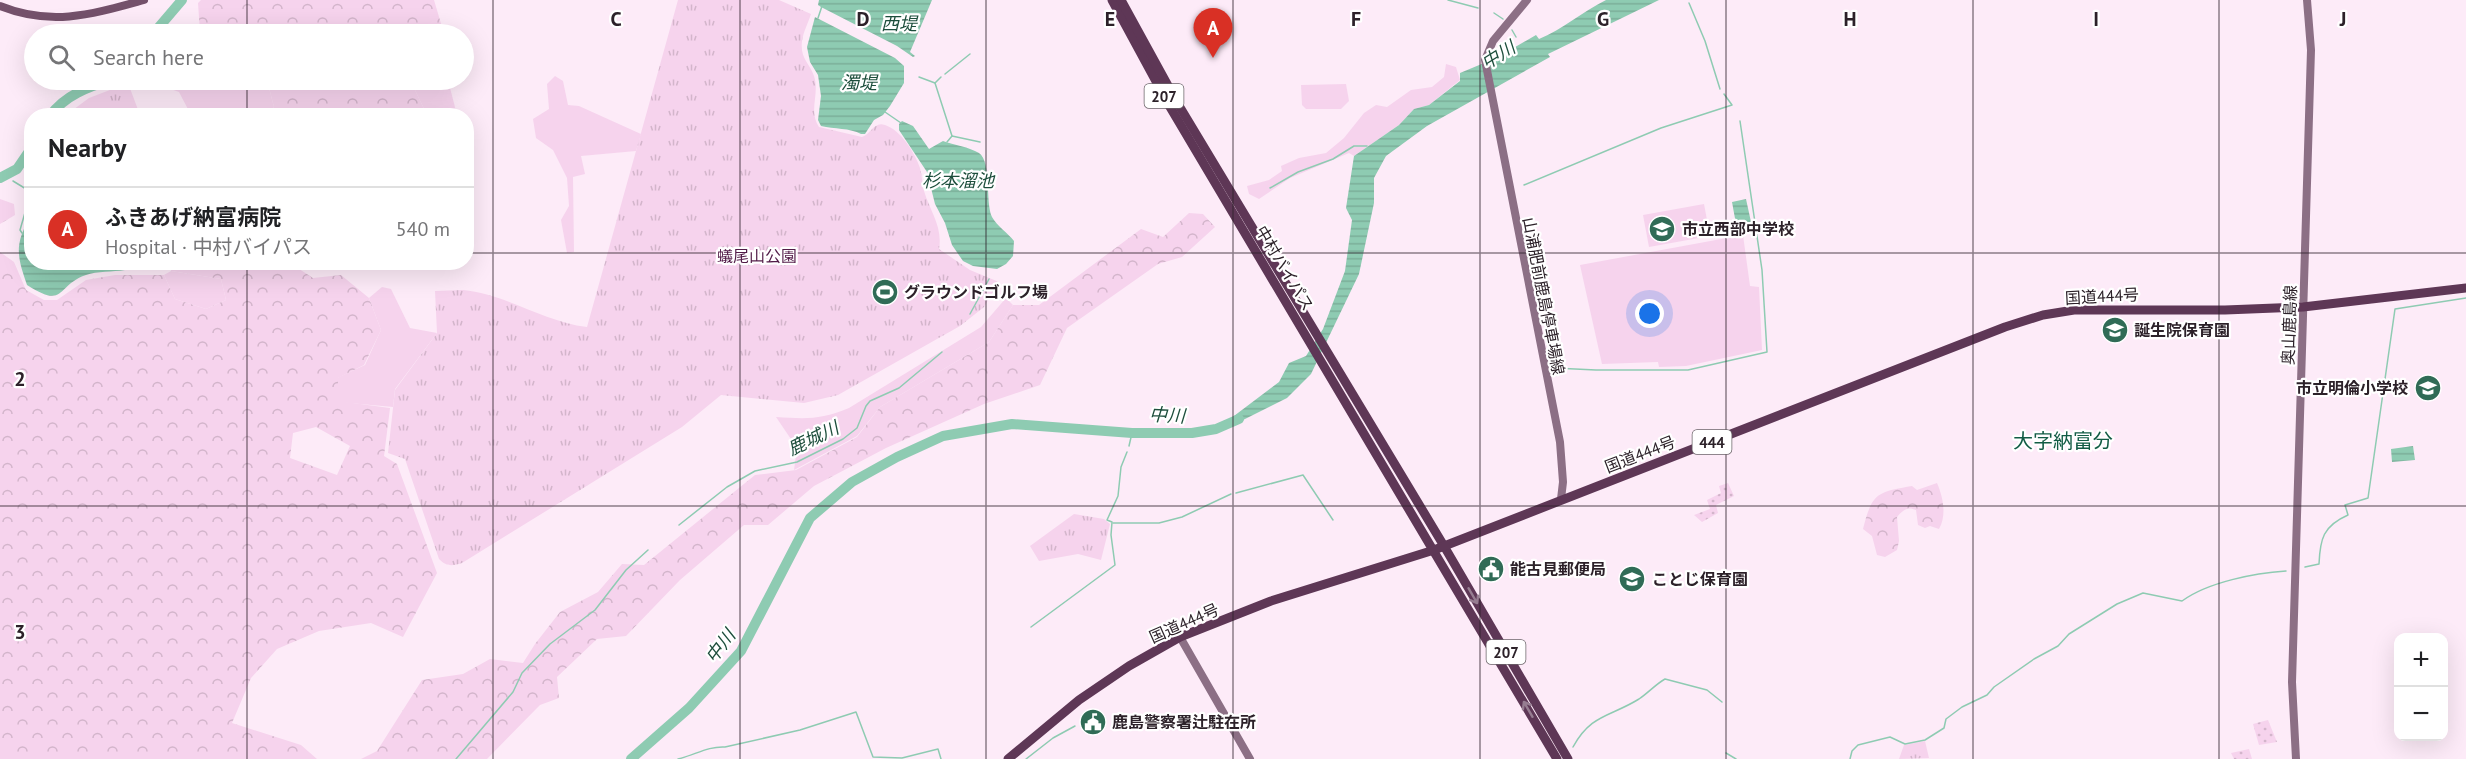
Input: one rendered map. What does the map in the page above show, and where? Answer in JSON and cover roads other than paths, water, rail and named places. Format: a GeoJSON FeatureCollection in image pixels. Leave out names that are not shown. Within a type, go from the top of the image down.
{"type":"FeatureCollection","features":[{"type":"Feature","properties":{"kind":"highway","name":"中村バイパス"},"geometry":{"type":"LineString","coordinates":[[1112,0],[1170,107],[1224,188]]}},
{"type":"Feature","properties":{"kind":"highway","name":"中村バイパス"},"geometry":{"type":"LineString","coordinates":[[1121,0],[1224,188],[1347,394],[1434,550]]}},
{"type":"Feature","properties":{"kind":"highway","name":"国道444号"},"geometry":{"type":"LineString","coordinates":[[1008,759],[1079,700],[1129,666],[1180,638],[1271,602],[1434,550],[2005,327],[2043,315],[2074,310],[2225,310],[2303,307],[2466,288]]}},
{"type":"Feature","properties":{"kind":"highway","name":"中村バイパス"},"geometry":{"type":"LineString","coordinates":[[1347,394],[1444,546]]}},
{"type":"Feature","properties":{"kind":"highway","name":"207"},"geometry":{"type":"LineString","coordinates":[[1444,546],[1568,759]]}},
{"type":"Feature","properties":{"kind":"highway","name":"207"},"geometry":{"type":"LineString","coordinates":[[1434,550],[1557,759]]}},
{"type":"Feature","properties":{"kind":"main road"},"geometry":{"type":"LineString","coordinates":[[0,6],[25,14],[49,18],[70,18],[93,15],[144,0]]}},
{"type":"Feature","properties":{"kind":"main road","name":"山浦肥前鹿島停車場線"},"geometry":{"type":"LineString","coordinates":[[1527,0],[1493,41],[1485,60],[1560,442],[1563,482],[1561,499]]}},
{"type":"Feature","properties":{"kind":"main road","name":"奥山鹿島線"},"geometry":{"type":"LineString","coordinates":[[2296,759],[2292,682],[2311,50],[2307,0]]}},
{"type":"Feature","properties":{"kind":"main road"},"geometry":{"type":"LineString","coordinates":[[1180,638],[1250,759]]}},
{"type":"Feature","properties":{"kind":"water","name":"西堤"},"geometry":{"type":"Polygon","coordinates":[[[819,0],[932,0],[910,52],[915,56],[913,57],[897,46],[821,7],[818,5],[819,0]]]}},
{"type":"Feature","properties":{"kind":"water"},"geometry":{"type":"Polygon","coordinates":[[[1606,0],[1659,0],[1548,54],[1550,57],[1427,126],[1386,156],[1374,178],[1374,203],[1359,274],[1311,374],[1287,398],[1227,428],[1226,422],[1279,382],[1289,363],[1306,356],[1323,329],[1345,271],[1352,220],[1346,208],[1354,156],[1399,125],[1414,109],[1429,105],[1460,81],[1460,73],[1496,58],[1536,35],[1539,39],[1548,35],[1606,0]]]}},
{"type":"Feature","properties":{"kind":"water","name":"濁堤"},"geometry":{"type":"Polygon","coordinates":[[[815,17],[895,58],[904,66],[904,83],[890,106],[883,115],[874,120],[865,134],[821,126],[818,120],[821,96],[818,75],[810,62],[807,47],[815,17]]]}},
{"type":"Feature","properties":{"kind":"water","name":"杉本溜池"},"geometry":{"type":"Polygon","coordinates":[[[902,121],[913,126],[929,149],[943,141],[975,151],[983,158],[986,165],[992,217],[1014,241],[1013,256],[1006,264],[997,269],[973,266],[963,261],[952,245],[945,223],[935,204],[927,172],[899,130],[899,124],[902,121]]]}},
{"type":"Feature","properties":{"kind":"water"},"geometry":{"type":"Polygon","coordinates":[[[1746,199],[1751,222],[1736,224],[1732,202],[1746,199]]]}},
{"type":"Feature","properties":{"kind":"water"},"geometry":{"type":"Polygon","coordinates":[[[24,229],[24,270],[125,270],[86,275],[76,279],[60,293],[48,295],[27,285],[19,255],[24,229]]]}},
{"type":"Feature","properties":{"kind":"water"},"geometry":{"type":"Polygon","coordinates":[[[2413,446],[2415,460],[2392,462],[2391,449],[2413,446]]]}},
{"type":"Feature","properties":{"kind":"waterway"},"geometry":{"type":"LineString","coordinates":[[162,24],[182,0]]}},
{"type":"Feature","properties":{"kind":"waterway"},"geometry":{"type":"LineString","coordinates":[[1448,0],[1478,8]]}},
{"type":"Feature","properties":{"kind":"waterway"},"geometry":{"type":"LineString","coordinates":[[1689,3],[1705,41],[1720,89]]}},
{"type":"Feature","properties":{"kind":"waterway"},"geometry":{"type":"LineString","coordinates":[[818,18],[822,6]]}},
{"type":"Feature","properties":{"kind":"waterway"},"geometry":{"type":"LineString","coordinates":[[1494,13],[1503,19]]}},
{"type":"Feature","properties":{"kind":"waterway"},"geometry":{"type":"LineString","coordinates":[[1512,30],[1516,37]]}},
{"type":"Feature","properties":{"kind":"waterway"},"geometry":{"type":"LineString","coordinates":[[945,74],[970,54]]}},
{"type":"Feature","properties":{"kind":"waterway"},"geometry":{"type":"LineString","coordinates":[[919,77],[935,83]]}},
{"type":"Feature","properties":{"kind":"waterway"},"geometry":{"type":"LineString","coordinates":[[941,77],[935,83],[952,136]]}},
{"type":"Feature","properties":{"kind":"waterway"},"geometry":{"type":"LineString","coordinates":[[57,108],[70,97],[84,90]]}},
{"type":"Feature","properties":{"kind":"waterway"},"geometry":{"type":"LineString","coordinates":[[1524,185],[1661,128],[1732,105],[1724,94]]}},
{"type":"Feature","properties":{"kind":"waterway"},"geometry":{"type":"LineString","coordinates":[[885,112],[901,123]]}},
{"type":"Feature","properties":{"kind":"waterway"},"geometry":{"type":"LineString","coordinates":[[1554,368],[1688,370],[1767,352],[1762,270],[1740,121]]}},
{"type":"Feature","properties":{"kind":"waterway"},"geometry":{"type":"LineString","coordinates":[[947,142],[952,136],[980,142]]}},
{"type":"Feature","properties":{"kind":"waterway"},"geometry":{"type":"LineString","coordinates":[[1270,188],[1298,172],[1333,159],[1354,146],[1367,146]]}},
{"type":"Feature","properties":{"kind":"waterway"},"geometry":{"type":"LineString","coordinates":[[0,178],[17,169],[24,159]]}},
{"type":"Feature","properties":{"kind":"waterway"},"geometry":{"type":"LineString","coordinates":[[13,181],[24,188]]}},
{"type":"Feature","properties":{"kind":"waterway"},"geometry":{"type":"LineString","coordinates":[[22,233],[20,230],[24,216]]}},
{"type":"Feature","properties":{"kind":"waterway","name":"鹿城川"},"geometry":{"type":"LineString","coordinates":[[970,314],[989,279]]}},
{"type":"Feature","properties":{"kind":"waterway"},"geometry":{"type":"LineString","coordinates":[[2305,567],[2319,564],[2320,547],[2324,534],[2333,524],[2348,515],[2345,505],[2368,498],[2395,309],[2466,298]]}},
{"type":"Feature","properties":{"kind":"waterway","name":"鹿城川"},"geometry":{"type":"LineString","coordinates":[[679,525],[727,487],[755,471],[797,462],[843,439],[857,428],[870,401],[899,388],[942,352]]}},
{"type":"Feature","properties":{"kind":"waterway","name":"中川"},"geometry":{"type":"LineString","coordinates":[[631,759],[689,708],[741,651],[810,518],[852,482],[897,457],[943,436],[1012,424],[1132,433],[1192,433],[1216,429],[1239,419]]}},
{"type":"Feature","properties":{"kind":"waterway"},"geometry":{"type":"LineString","coordinates":[[1129,446],[1132,433]]}},
{"type":"Feature","properties":{"kind":"waterway"},"geometry":{"type":"LineString","coordinates":[[1031,627],[1115,565],[1111,535],[1112,522],[1107,520],[1118,496],[1121,467],[1127,452]]}},
{"type":"Feature","properties":{"kind":"waterway"},"geometry":{"type":"LineString","coordinates":[[1236,493],[1303,475],[1333,520]]}},
{"type":"Feature","properties":{"kind":"waterway"},"geometry":{"type":"LineString","coordinates":[[1113,523],[1159,523],[1182,517],[1231,494]]}},
{"type":"Feature","properties":{"kind":"waterway","name":"鹿城川"},"geometry":{"type":"LineString","coordinates":[[456,759],[513,692],[522,673],[550,644],[595,610],[626,570],[648,550]]}},
{"type":"Feature","properties":{"kind":"waterway"},"geometry":{"type":"LineString","coordinates":[[1850,759],[1852,751],[1858,745],[1890,737],[1905,744],[1925,740],[1944,728],[1946,719],[1962,707],[1987,695],[1994,687],[2034,659],[2058,646],[2069,634],[2117,604],[2143,593],[2182,601],[2218,584],[2260,574],[2286,571]]}},
{"type":"Feature","properties":{"kind":"waterway"},"geometry":{"type":"LineString","coordinates":[[1573,747],[1594,722],[1639,699],[1665,679],[1707,690],[1722,702]]}},
{"type":"Feature","properties":{"kind":"waterway"},"geometry":{"type":"LineString","coordinates":[[678,759],[713,748],[800,730],[856,712],[873,757],[902,758],[938,749],[941,759]]}},
{"type":"Feature","properties":{"kind":"waterway"},"geometry":{"type":"LineString","coordinates":[[1026,759],[1053,738],[1075,726]]}},
{"type":"Feature","properties":{"kind":"waterway"},"geometry":{"type":"LineString","coordinates":[[1726,753],[1736,759]]}},
{"type":"Feature","properties":{"kind":"place","name":"ふきあげ納富病院"},"geometry":{"type":"Point","coordinates":[1213,58]}},
{"type":"Feature","properties":{"kind":"place","name":"市立西部中学校"},"geometry":{"type":"Point","coordinates":[1662,229]}},
{"type":"Feature","properties":{"kind":"place","name":"グラウンドゴルフ場"},"geometry":{"type":"Point","coordinates":[885,292]}},
{"type":"Feature","properties":{"kind":"place","name":"誕生院保育園"},"geometry":{"type":"Point","coordinates":[2115,330]}},
{"type":"Feature","properties":{"kind":"place","name":"市立明倫小学校"},"geometry":{"type":"Point","coordinates":[2428,388]}},
{"type":"Feature","properties":{"kind":"place","name":"能古見郵便局"},"geometry":{"type":"Point","coordinates":[1491,569]}},
{"type":"Feature","properties":{"kind":"place","name":"ことじ保育園"},"geometry":{"type":"Point","coordinates":[1632,579]}},
{"type":"Feature","properties":{"kind":"place","name":"鹿島警察署辻駐在所"},"geometry":{"type":"Point","coordinates":[1093,722]}},
{"type":"Feature","properties":{"kind":"district","name":"大字納富分"},"geometry":{"type":"Point","coordinates":[2063,441]}},
{"type":"Feature","properties":{"kind":"park label","name":"蟻尾山公園"},"geometry":{"type":"Point","coordinates":[757,256]}}]}
